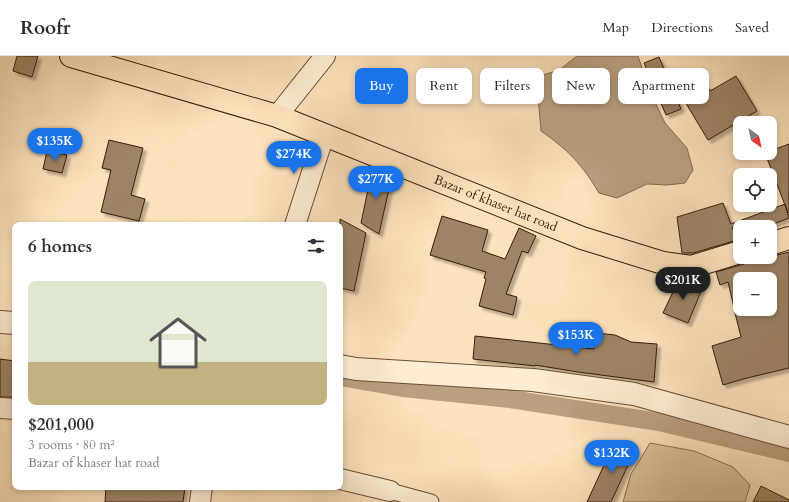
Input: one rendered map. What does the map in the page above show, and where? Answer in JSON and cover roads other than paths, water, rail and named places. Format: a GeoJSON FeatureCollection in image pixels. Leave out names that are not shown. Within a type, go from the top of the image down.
{"type":"FeatureCollection","features":[{"type":"Feature","properties":{"kind":"main road","name":"Bazar of khaser hat road"},"geometry":{"type":"LineString","coordinates":[[71,56],[277,116],[582,238],[663,263],[691,267],[733,254]]}},
{"type":"Feature","properties":{"kind":"main road"},"geometry":{"type":"LineString","coordinates":[[777,242],[789,238]]}},
{"type":"Feature","properties":{"kind":"street"},"geometry":{"type":"LineString","coordinates":[[277,116],[325,56]]}},
{"type":"Feature","properties":{"kind":"street"},"geometry":{"type":"LineString","coordinates":[[297,222],[324,135]]}},
{"type":"Feature","properties":{"kind":"street"},"geometry":{"type":"LineString","coordinates":[[0,322],[12,323]]}},
{"type":"Feature","properties":{"kind":"street"},"geometry":{"type":"LineString","coordinates":[[343,366],[364,370],[533,380],[634,394],[789,437]]}},
{"type":"Feature","properties":{"kind":"street"},"geometry":{"type":"LineString","coordinates":[[0,408],[12,409]]}},
{"type":"Feature","properties":{"kind":"street"},"geometry":{"type":"LineString","coordinates":[[343,480],[431,502]]}},
{"type":"Feature","properties":{"kind":"street"},"geometry":{"type":"LineString","coordinates":[[200,502],[202,490]]}},
{"type":"Feature","properties":{"kind":"waterway"},"geometry":{"type":"LineString","coordinates":[[343,378],[403,388],[510,399],[659,422],[789,453]]}}]}
